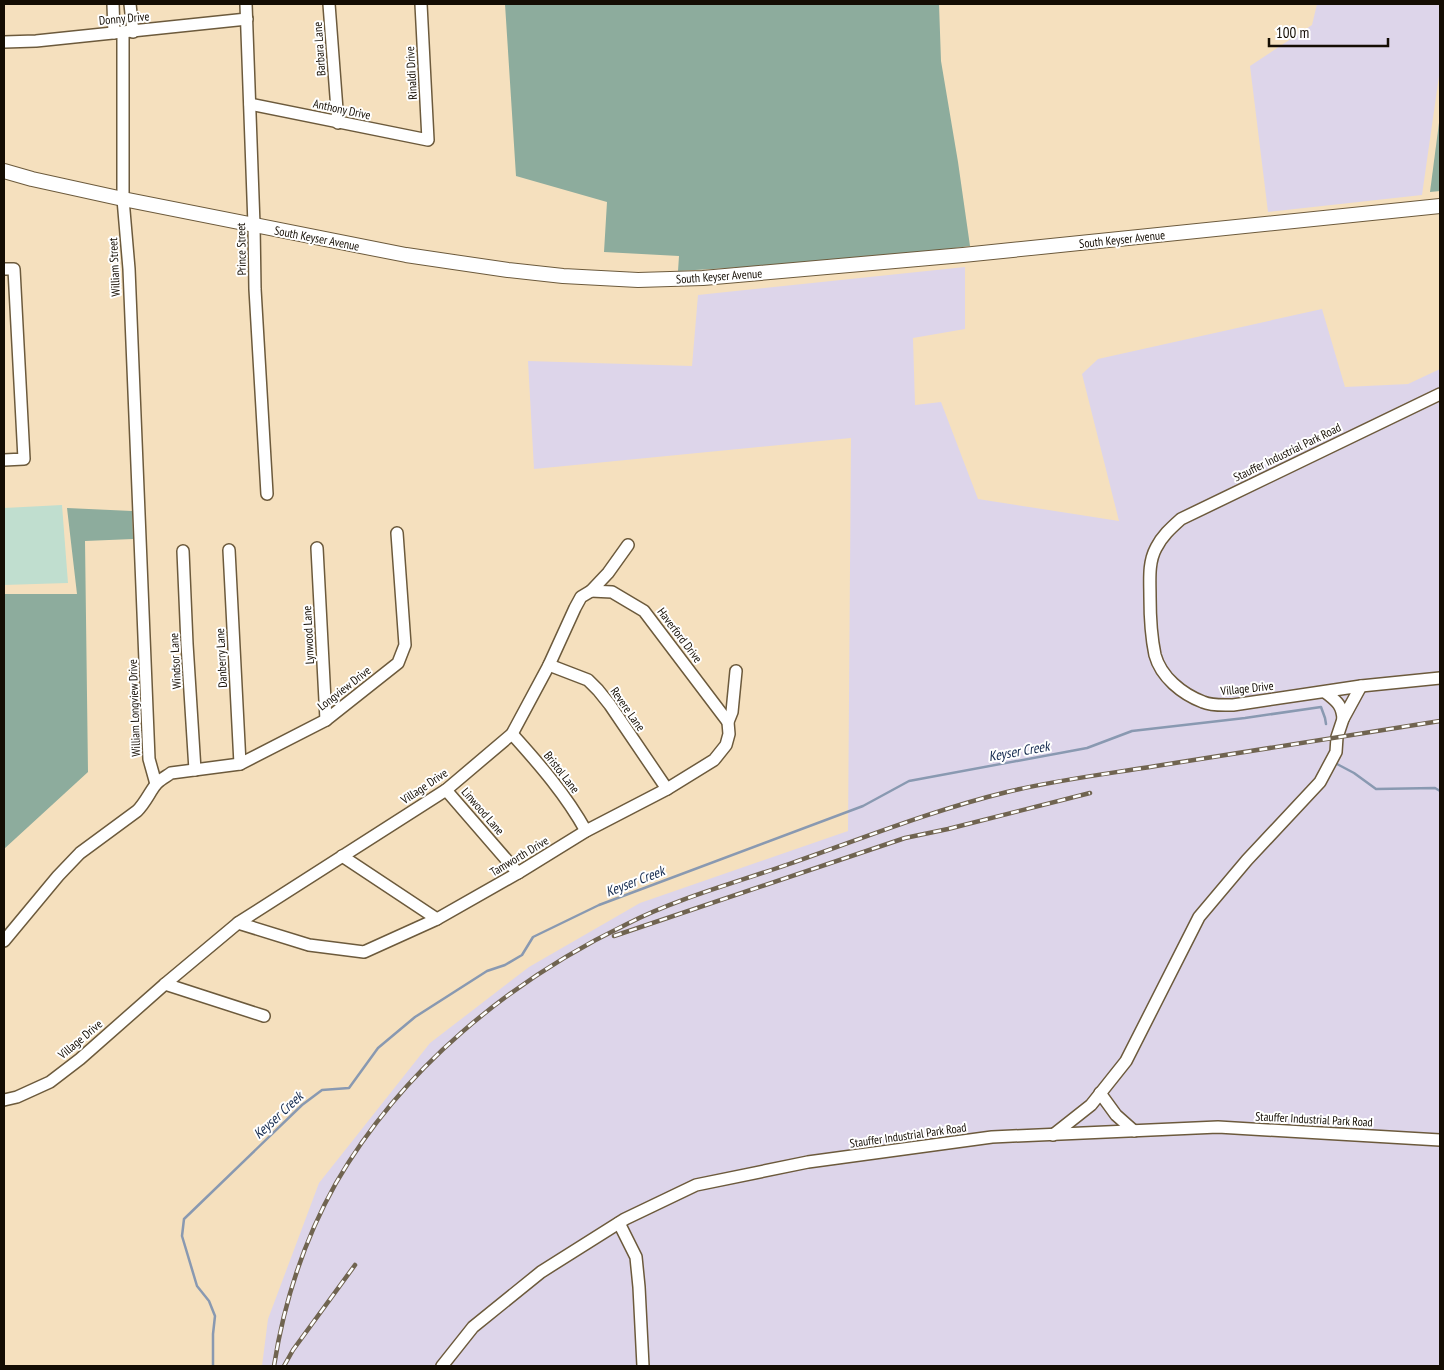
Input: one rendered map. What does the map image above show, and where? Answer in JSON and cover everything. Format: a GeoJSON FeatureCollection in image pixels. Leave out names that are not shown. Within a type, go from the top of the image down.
{"type":"FeatureCollection","features":[{"type":"Feature","properties":{"kind":"main road","name":"South Keyser Avenue"},"geometry":{"type":"LineString","coordinates":[[4,171],[124,199],[406,255],[563,276],[638,280],[703,278],[963,255],[1440,206]]}},
{"type":"Feature","properties":{"kind":"street"},"geometry":{"type":"LineString","coordinates":[[113,4],[123,32]]}},
{"type":"Feature","properties":{"kind":"street"},"geometry":{"type":"LineString","coordinates":[[123,32],[130,4]]}},
{"type":"Feature","properties":{"kind":"street","name":"Prince Street"},"geometry":{"type":"LineString","coordinates":[[246,4],[255,298],[267,494]]}},
{"type":"Feature","properties":{"kind":"street","name":"Barbara Lane"},"geometry":{"type":"LineString","coordinates":[[329,4],[338,122]]}},
{"type":"Feature","properties":{"kind":"street","name":"Rinaldi Drive"},"geometry":{"type":"LineString","coordinates":[[421,4],[428,140]]}},
{"type":"Feature","properties":{"kind":"street","name":"Donny Drive"},"geometry":{"type":"LineString","coordinates":[[4,42],[36,41],[247,20]]}},
{"type":"Feature","properties":{"kind":"street","name":"William Street"},"geometry":{"type":"LineString","coordinates":[[123,32],[124,199],[129,269],[138,499]]}},
{"type":"Feature","properties":{"kind":"street","name":"Anthony Drive"},"geometry":{"type":"LineString","coordinates":[[250,104],[428,140]]}},
{"type":"Feature","properties":{"kind":"street"},"geometry":{"type":"LineString","coordinates":[[4,269],[14,269],[24,459],[4,460]]}},
{"type":"Feature","properties":{"kind":"street","name":"Stauffer Industrial Park Road"},"geometry":{"type":"LineString","coordinates":[[1155,548],[1165,534],[1181,519],[1440,394]]}},
{"type":"Feature","properties":{"kind":"street","name":"William Longview Drive"},"geometry":{"type":"LineString","coordinates":[[138,499],[149,759],[156,784]]}},
{"type":"Feature","properties":{"kind":"street","name":"Longview Drive"},"geometry":{"type":"LineString","coordinates":[[156,784],[171,773],[240,764],[326,720],[398,663],[405,645],[397,533]]}},
{"type":"Feature","properties":{"kind":"street","name":"Village Drive"},"geometry":{"type":"LineString","coordinates":[[4,1100],[16,1097],[50,1082],[80,1059],[164,984],[238,923],[446,790],[512,734],[549,666],[574,608],[581,597],[591,591],[608,573],[628,545]]}},
{"type":"Feature","properties":{"kind":"street","name":"Lynwood Lane"},"geometry":{"type":"LineString","coordinates":[[317,548],[326,720]]}},
{"type":"Feature","properties":{"kind":"street","name":"Village Drive"},"geometry":{"type":"LineString","coordinates":[[1155,548],[1150,567],[1150,611],[1156,656],[1163,670],[1180,690],[1204,702],[1233,705],[1361,686],[1440,678]]}},
{"type":"Feature","properties":{"kind":"street","name":"Danberry Lane"},"geometry":{"type":"LineString","coordinates":[[229,550],[240,764]]}},
{"type":"Feature","properties":{"kind":"street","name":"Windsor Lane"},"geometry":{"type":"LineString","coordinates":[[184,551],[187,644],[195,770]]}},
{"type":"Feature","properties":{"kind":"street","name":"Haverford Drive"},"geometry":{"type":"LineString","coordinates":[[591,591],[612,592],[644,611],[728,722]]}},
{"type":"Feature","properties":{"kind":"street","name":"Revere Lane"},"geometry":{"type":"LineString","coordinates":[[549,666],[588,680],[598,690],[667,789]]}},
{"type":"Feature","properties":{"kind":"street","name":"Tamworth Drive"},"geometry":{"type":"LineString","coordinates":[[238,923],[309,945],[364,952],[437,919],[518,873],[586,831],[667,789],[714,760],[726,745],[728,722],[732,712],[736,671]]}},
{"type":"Feature","properties":{"kind":"street"},"geometry":{"type":"LineString","coordinates":[[1053,1135],[1091,1105],[1126,1061],[1199,917],[1247,860],[1320,782],[1336,752],[1337,737],[1343,718],[1361,686]]}},
{"type":"Feature","properties":{"kind":"street"},"geometry":{"type":"LineString","coordinates":[[1326,692],[1339,703],[1343,718]]}},
{"type":"Feature","properties":{"kind":"street","name":"Bristol Lane"},"geometry":{"type":"LineString","coordinates":[[512,734],[543,768],[573,808],[586,831]]}},
{"type":"Feature","properties":{"kind":"street"},"geometry":{"type":"LineString","coordinates":[[4,941],[58,876],[80,853],[138,811],[156,784]]}},
{"type":"Feature","properties":{"kind":"street","name":"Linwood Lane"},"geometry":{"type":"LineString","coordinates":[[446,790],[518,873]]}},
{"type":"Feature","properties":{"kind":"street"},"geometry":{"type":"LineString","coordinates":[[342,856],[437,919]]}},
{"type":"Feature","properties":{"kind":"street"},"geometry":{"type":"LineString","coordinates":[[164,984],[264,1016]]}},
{"type":"Feature","properties":{"kind":"street"},"geometry":{"type":"LineString","coordinates":[[1100,1093],[1116,1115],[1134,1131]]}},
{"type":"Feature","properties":{"kind":"street","name":"Stauffer Industrial Park Road"},"geometry":{"type":"LineString","coordinates":[[442,1366],[473,1327],[541,1272],[619,1223],[696,1185],[808,1162],[992,1137],[1218,1127],[1440,1140]]}},
{"type":"Feature","properties":{"kind":"street"},"geometry":{"type":"LineString","coordinates":[[619,1223],[636,1257],[643,1366]]}},
{"type":"Feature","properties":{"kind":"shaded area"},"geometry":{"type":"Polygon","coordinates":[[[1317,4],[1440,4],[1440,69],[1422,195],[1268,212],[1250,66],[1312,25],[1317,4]]]}},
{"type":"Feature","properties":{"kind":"shaded area"},"geometry":{"type":"Polygon","coordinates":[[[965,267],[965,329],[913,338],[915,405],[941,402],[978,499],[1119,521],[1082,374],[1098,359],[1322,309],[1345,387],[1408,384],[1440,369],[1440,1366],[262,1366],[268,1319],[319,1183],[430,1043],[529,967],[640,903],[848,831],[851,438],[534,469],[528,361],[692,366],[698,295],[965,267]]]}},
{"type":"Feature","properties":{"kind":"green space"},"geometry":{"type":"Polygon","coordinates":[[[505,4],[939,4],[941,61],[970,246],[861,258],[678,271],[679,256],[604,252],[607,202],[516,176],[505,4]]]}},
{"type":"Feature","properties":{"kind":"green space"},"geometry":{"type":"Polygon","coordinates":[[[1440,115],[1440,191],[1430,192],[1440,115]]]}},
{"type":"Feature","properties":{"kind":"green space"},"geometry":{"type":"Polygon","coordinates":[[[62,505],[68,583],[4,585],[4,508],[62,505]]]}},
{"type":"Feature","properties":{"kind":"green space"},"geometry":{"type":"Polygon","coordinates":[[[67,508],[132,511],[133,539],[85,541],[88,772],[4,849],[4,594],[77,594],[67,508]]]}},
{"type":"Feature","properties":{"kind":"waterway","name":"Keyser Creek"},"geometry":{"type":"LineString","coordinates":[[213,1366],[215,1316],[209,1301],[197,1286],[182,1236],[184,1219],[302,1105],[322,1090],[349,1088],[378,1048],[415,1017],[487,971],[505,965],[522,955],[533,937],[599,905],[863,806],[909,781],[1087,748],[1132,731],[1321,707],[1326,724]]}},
{"type":"Feature","properties":{"kind":"waterway","name":"Keyser Creek"},"geometry":{"type":"LineString","coordinates":[[1337,764],[1354,773],[1376,789],[1435,788],[1440,791]]}},
{"type":"Feature","properties":{"kind":"railway"},"geometry":{"type":"LineString","coordinates":[[274,1366],[283,1318],[305,1249],[336,1183],[363,1141],[393,1102],[426,1066],[462,1032],[500,1001],[541,972],[583,947],[666,906],[924,816],[979,799],[1063,781],[1440,721]]}},
{"type":"Feature","properties":{"kind":"railway"},"geometry":{"type":"LineString","coordinates":[[614,936],[905,838],[1090,793]]}},
{"type":"Feature","properties":{"kind":"railway"},"geometry":{"type":"LineString","coordinates":[[284,1366],[293,1350],[355,1265]]}}]}
